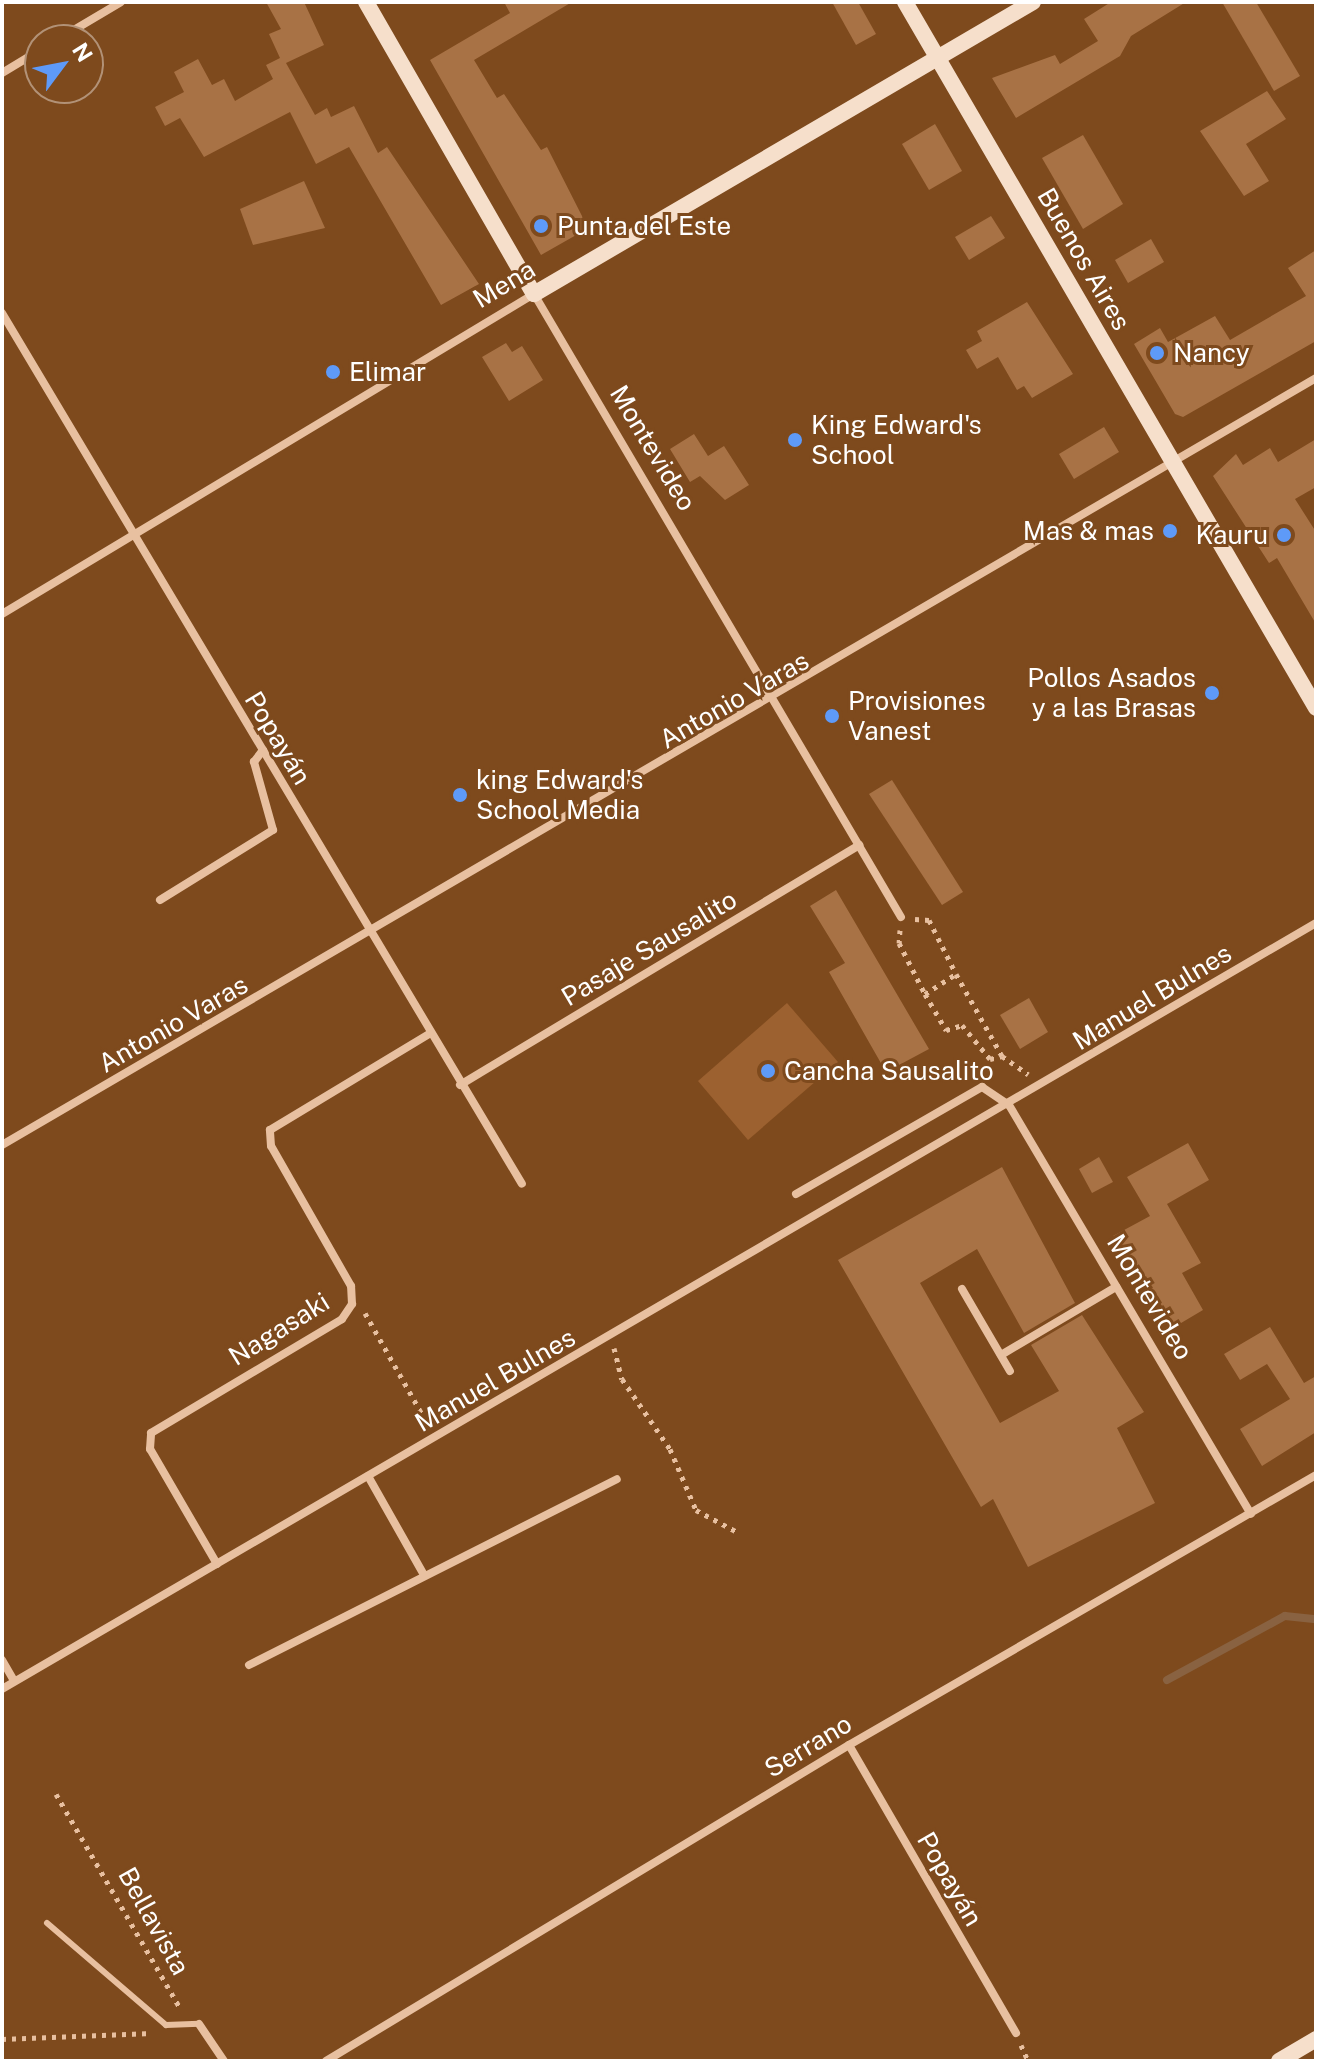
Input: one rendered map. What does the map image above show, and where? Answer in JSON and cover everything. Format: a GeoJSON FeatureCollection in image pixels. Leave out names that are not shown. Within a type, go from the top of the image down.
{"type":"FeatureCollection","features":[{"type":"Feature","properties":{"kind":"street"},"geometry":{"type":"LineString","coordinates":[[84,24],[121,2]]}},
{"type":"Feature","properties":{"kind":"street","name":"Montevideo"},"geometry":{"type":"LineString","coordinates":[[366,2],[901,917]]}},
{"type":"Feature","properties":{"kind":"street","name":"Buenos Aires"},"geometry":{"type":"LineString","coordinates":[[905,2],[1316,708]]}},
{"type":"Feature","properties":{"kind":"street","name":"Mena"},"geometry":{"type":"LineString","coordinates":[[2,614],[534,294],[1033,2]]}},
{"type":"Feature","properties":{"kind":"street"},"geometry":{"type":"LineString","coordinates":[[2,73],[24,60]]}},
{"type":"Feature","properties":{"kind":"street","name":"Popayán"},"geometry":{"type":"LineString","coordinates":[[2,313],[429,1034],[522,1184]]}},
{"type":"Feature","properties":{"kind":"street"},"geometry":{"type":"LineString","coordinates":[[2,337],[13,331]]}},
{"type":"Feature","properties":{"kind":"street","name":"Antonio Varas"},"geometry":{"type":"LineString","coordinates":[[2,1145],[775,700],[1316,378]]}},
{"type":"Feature","properties":{"kind":"street"},"geometry":{"type":"LineString","coordinates":[[160,900],[273,830],[254,762],[263,750]]}},
{"type":"Feature","properties":{"kind":"street","name":"Pasaje Sausalito"},"geometry":{"type":"LineString","coordinates":[[460,1085],[859,845]]}},
{"type":"Feature","properties":{"kind":"street","name":"Manuel Bulnes"},"geometry":{"type":"LineString","coordinates":[[2,1689],[1009,1105],[1316,923]]}},
{"type":"Feature","properties":{"kind":"street","name":"Nagasaki"},"geometry":{"type":"LineString","coordinates":[[217,1564],[150,1449],[151,1433],[342,1319],[352,1304],[351,1286],[271,1146],[270,1130],[429,1034]]}},
{"type":"Feature","properties":{"kind":"street"},"geometry":{"type":"LineString","coordinates":[[796,1194],[982,1087],[1009,1105]]}},
{"type":"Feature","properties":{"kind":"street","name":"Montevideo"},"geometry":{"type":"LineString","coordinates":[[1009,1105],[1251,1514]]}},
{"type":"Feature","properties":{"kind":"street"},"geometry":{"type":"LineString","coordinates":[[1001,1355],[1116,1287]]}},
{"type":"Feature","properties":{"kind":"street"},"geometry":{"type":"LineString","coordinates":[[962,1289],[1010,1371]]}},
{"type":"Feature","properties":{"kind":"street","name":"Serrano"},"geometry":{"type":"LineString","coordinates":[[326,2061],[849,1745],[1316,1475]]}},
{"type":"Feature","properties":{"kind":"street"},"geometry":{"type":"LineString","coordinates":[[368,1476],[424,1575]]}},
{"type":"Feature","properties":{"kind":"street"},"geometry":{"type":"LineString","coordinates":[[249,1665],[617,1479]]}},
{"type":"Feature","properties":{"kind":"street"},"geometry":{"type":"LineString","coordinates":[[2,1660],[14,1681]]}},
{"type":"Feature","properties":{"kind":"street","name":"Popayán"},"geometry":{"type":"LineString","coordinates":[[849,1745],[1016,2033]]}},
{"type":"Feature","properties":{"kind":"street"},"geometry":{"type":"LineString","coordinates":[[199,2024],[224,2061]]}},
{"type":"Feature","properties":{"kind":"street"},"geometry":{"type":"LineString","coordinates":[[1279,2061],[1316,2039]]}},
{"type":"Feature","properties":{"kind":"lane"},"geometry":{"type":"LineString","coordinates":[[47,1923],[166,2025],[199,2024]]}},
{"type":"Feature","properties":{"kind":"path"},"geometry":{"type":"LineString","coordinates":[[1002,1056],[990,1059],[962,1025],[946,1030],[899,943],[901,917],[929,920],[1002,1056],[1022,1065],[1036,1089]]}},
{"type":"Feature","properties":{"kind":"path"},"geometry":{"type":"LineString","coordinates":[[925,994],[956,974]]}},
{"type":"Feature","properties":{"kind":"path"},"geometry":{"type":"LineString","coordinates":[[351,1286],[436,1437]]}},
{"type":"Feature","properties":{"kind":"path"},"geometry":{"type":"LineString","coordinates":[[611,1336],[622,1379],[670,1449],[696,1510],[739,1533]]}},
{"type":"Feature","properties":{"kind":"path","name":"Bellavista"},"geometry":{"type":"LineString","coordinates":[[56,1794],[180,2009],[199,2024]]}},
{"type":"Feature","properties":{"kind":"path"},"geometry":{"type":"LineString","coordinates":[[2,2039],[149,2035],[166,2025]]}},
{"type":"Feature","properties":{"kind":"shaded area","name":"Cancha Sausalito"},"geometry":{"type":"Polygon","coordinates":[[[787,1003],[838,1062],[748,1140],[698,1081],[787,1003]]]}},
{"type":"Feature","properties":{"kind":"building"},"geometry":{"type":"Polygon","coordinates":[[[266,2],[304,2],[324,45],[286,63],[315,115],[327,108],[331,117],[354,106],[378,153],[387,147],[479,284],[441,305],[349,147],[316,164],[290,112],[204,157],[180,118],[165,126],[155,107],[184,92],[174,72],[198,59],[212,85],[224,79],[235,101],[273,79],[266,65],[280,58],[269,34],[281,29],[266,2]]]}},
{"type":"Feature","properties":{"kind":"building"},"geometry":{"type":"Polygon","coordinates":[[[504,2],[572,2],[474,60],[497,98],[504,94],[541,150],[547,147],[582,216],[585,230],[541,255],[430,60],[510,13],[504,2]]]}},
{"type":"Feature","properties":{"kind":"building"},"geometry":{"type":"Polygon","coordinates":[[[832,2],[858,2],[876,34],[856,45],[832,2]]]}},
{"type":"Feature","properties":{"kind":"building"},"geometry":{"type":"Polygon","coordinates":[[[1111,2],[1186,2],[1131,36],[1120,56],[1016,118],[992,78],[1055,55],[1060,64],[1098,41],[1084,19],[1111,2]]]}},
{"type":"Feature","properties":{"kind":"building"},"geometry":{"type":"Polygon","coordinates":[[[1222,2],[1256,2],[1300,76],[1274,91],[1222,2]]]}},
{"type":"Feature","properties":{"kind":"building"},"geometry":{"type":"Polygon","coordinates":[[[1267,91],[1286,119],[1246,144],[1269,181],[1244,196],[1200,131],[1267,91]]]}},
{"type":"Feature","properties":{"kind":"building"},"geometry":{"type":"Polygon","coordinates":[[[935,124],[962,171],[929,190],[902,144],[935,124]]]}},
{"type":"Feature","properties":{"kind":"building"},"geometry":{"type":"Polygon","coordinates":[[[1083,135],[1123,204],[1083,229],[1042,158],[1083,135]]]}},
{"type":"Feature","properties":{"kind":"building"},"geometry":{"type":"Polygon","coordinates":[[[304,181],[325,228],[253,245],[240,209],[304,181]]]}},
{"type":"Feature","properties":{"kind":"building"},"geometry":{"type":"Polygon","coordinates":[[[991,216],[1005,238],[969,260],[955,237],[991,216]]]}},
{"type":"Feature","properties":{"kind":"building"},"geometry":{"type":"Polygon","coordinates":[[[1151,239],[1164,262],[1128,283],[1115,260],[1151,239]]]}},
{"type":"Feature","properties":{"kind":"building"},"geometry":{"type":"Polygon","coordinates":[[[1316,250],[1316,341],[1183,417],[1175,414],[1134,344],[1160,328],[1168,342],[1215,316],[1230,340],[1306,296],[1288,268],[1316,250]]]}},
{"type":"Feature","properties":{"kind":"building"},"geometry":{"type":"Polygon","coordinates":[[[1027,302],[1073,374],[1032,398],[1024,386],[1017,390],[998,357],[977,369],[966,350],[982,341],[977,331],[1027,302]]]}},
{"type":"Feature","properties":{"kind":"building"},"geometry":{"type":"Polygon","coordinates":[[[506,343],[512,352],[522,346],[543,380],[509,401],[482,357],[506,343]]]}},
{"type":"Feature","properties":{"kind":"building"},"geometry":{"type":"Polygon","coordinates":[[[1104,427],[1119,452],[1074,479],[1059,454],[1104,427]]]}},
{"type":"Feature","properties":{"kind":"building"},"geometry":{"type":"Polygon","coordinates":[[[694,434],[708,456],[724,446],[749,485],[725,500],[700,476],[690,482],[670,449],[694,434]]]}},
{"type":"Feature","properties":{"kind":"building"},"geometry":{"type":"Polygon","coordinates":[[[1316,439],[1316,487],[1295,499],[1316,532],[1316,624],[1277,558],[1269,563],[1213,476],[1236,454],[1243,465],[1270,448],[1278,462],[1316,439]]]}},
{"type":"Feature","properties":{"kind":"building"},"geometry":{"type":"Polygon","coordinates":[[[892,780],[963,892],[942,905],[869,794],[892,780]]]}},
{"type":"Feature","properties":{"kind":"building"},"geometry":{"type":"Polygon","coordinates":[[[836,890],[929,1049],[886,1072],[829,972],[845,963],[810,906],[836,890]]]}},
{"type":"Feature","properties":{"kind":"building"},"geometry":{"type":"Polygon","coordinates":[[[1029,998],[1048,1032],[1020,1049],[1000,1015],[1029,998]]]}},
{"type":"Feature","properties":{"kind":"building"},"geometry":{"type":"Polygon","coordinates":[[[1188,1143],[1209,1180],[1167,1204],[1201,1263],[1182,1273],[1203,1310],[1176,1326],[1113,1236],[1150,1216],[1127,1177],[1188,1143]]]}},
{"type":"Feature","properties":{"kind":"building"},"geometry":{"type":"Polygon","coordinates":[[[1099,1157],[1113,1182],[1092,1193],[1079,1169],[1099,1157]]]}},
{"type":"Feature","properties":{"kind":"building"},"geometry":{"type":"Polygon","coordinates":[[[1002,1167],[1075,1303],[1024,1333],[977,1249],[920,1283],[1000,1423],[1059,1391],[1031,1345],[1082,1315],[1144,1412],[1117,1428],[1155,1503],[1028,1567],[993,1499],[981,1507],[838,1260],[1002,1167]]]}},
{"type":"Feature","properties":{"kind":"building"},"geometry":{"type":"Polygon","coordinates":[[[1270,1327],[1304,1383],[1316,1376],[1316,1432],[1262,1466],[1240,1429],[1290,1399],[1267,1364],[1240,1380],[1224,1354],[1270,1327]]]}},
{"type":"Feature","properties":{"kind":"waterway"},"geometry":{"type":"LineString","coordinates":[[1167,1680],[1285,1616],[1316,1619]]}},
{"type":"Feature","properties":{"kind":"place","name":"Punta del Este"},"geometry":{"type":"Point","coordinates":[541,226]}},
{"type":"Feature","properties":{"kind":"place","name":"Nancy"},"geometry":{"type":"Point","coordinates":[1157,353]}},
{"type":"Feature","properties":{"kind":"place","name":"Elimar"},"geometry":{"type":"Point","coordinates":[333,372]}},
{"type":"Feature","properties":{"kind":"place","name":"King Edward's School"},"geometry":{"type":"Point","coordinates":[795,440]}},
{"type":"Feature","properties":{"kind":"place","name":"Mas & mas"},"geometry":{"type":"Point","coordinates":[1170,531]}},
{"type":"Feature","properties":{"kind":"place","name":"Kauru"},"geometry":{"type":"Point","coordinates":[1284,535]}},
{"type":"Feature","properties":{"kind":"place","name":"Pollos Asados y a las Brasas"},"geometry":{"type":"Point","coordinates":[1212,693]}},
{"type":"Feature","properties":{"kind":"place","name":"Provisiones Vanest"},"geometry":{"type":"Point","coordinates":[832,716]}},
{"type":"Feature","properties":{"kind":"place","name":"king Edward's School Media"},"geometry":{"type":"Point","coordinates":[460,795]}},
{"type":"Feature","properties":{"kind":"place","name":"Cancha Sausalito"},"geometry":{"type":"Point","coordinates":[768,1071]}}]}
